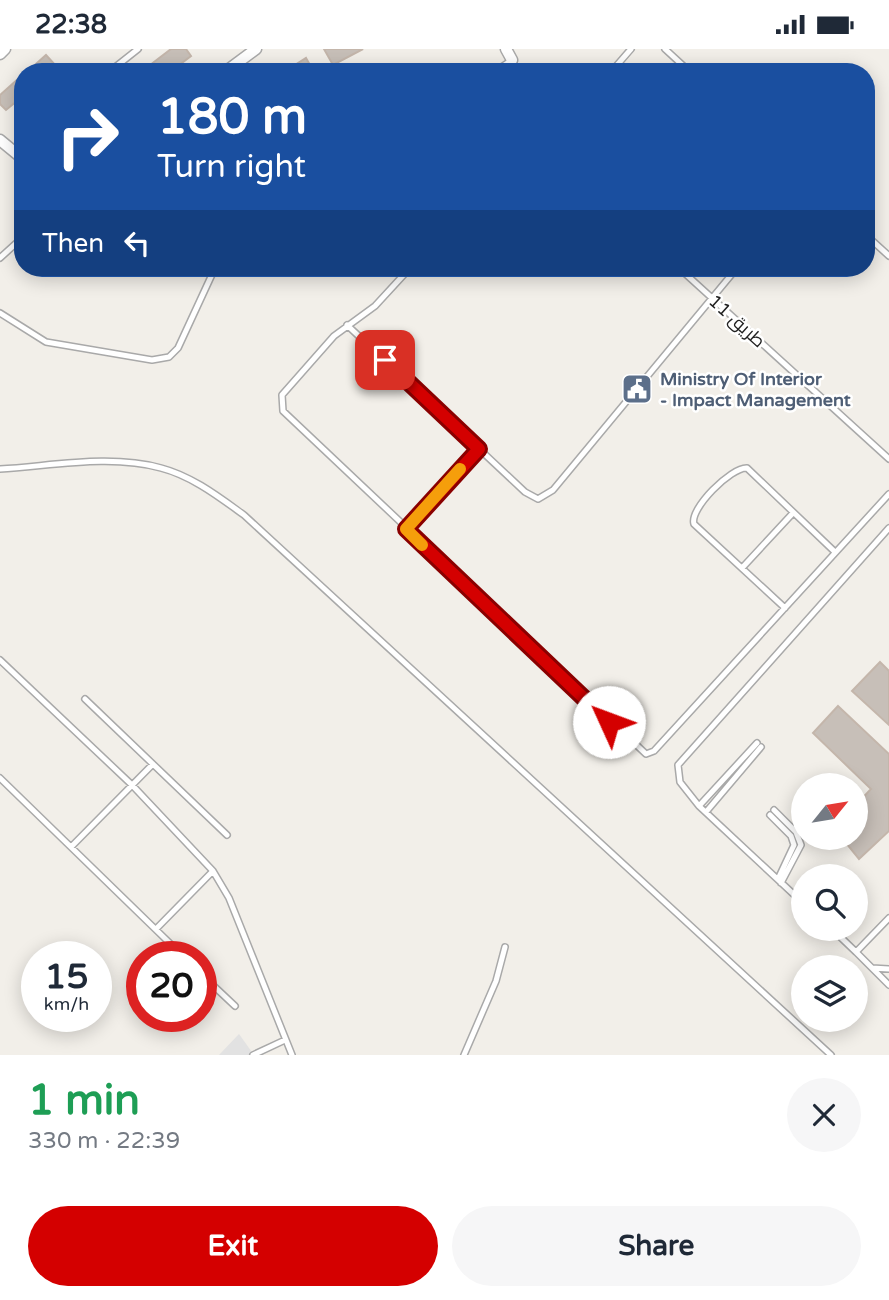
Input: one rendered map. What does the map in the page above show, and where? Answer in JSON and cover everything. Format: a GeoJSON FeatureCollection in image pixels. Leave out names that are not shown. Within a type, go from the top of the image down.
{"type":"FeatureCollection","features":[{"type":"Feature","properties":{"kind":"street"},"geometry":{"type":"LineString","coordinates":[[0,54],[5,49]]}},
{"type":"Feature","properties":{"kind":"street"},"geometry":{"type":"LineString","coordinates":[[237,63],[256,49]]}},
{"type":"Feature","properties":{"kind":"street"},"geometry":{"type":"LineString","coordinates":[[506,49],[512,60]]}},
{"type":"Feature","properties":{"kind":"lane"},"geometry":{"type":"LineString","coordinates":[[120,63],[138,49]]}},
{"type":"Feature","properties":{"kind":"lane"},"geometry":{"type":"LineString","coordinates":[[619,63],[631,49]]}},
{"type":"Feature","properties":{"kind":"lane"},"geometry":{"type":"LineString","coordinates":[[665,49],[680,63]]}},
{"type":"Feature","properties":{"kind":"lane"},"geometry":{"type":"LineString","coordinates":[[508,63],[512,60],[514,63]]}},
{"type":"Feature","properties":{"kind":"lane"},"geometry":{"type":"LineString","coordinates":[[875,243],[889,255]]}},
{"type":"Feature","properties":{"kind":"lane"},"geometry":{"type":"LineString","coordinates":[[0,258],[14,245]]}},
{"type":"Feature","properties":{"kind":"lane"},"geometry":{"type":"LineString","coordinates":[[0,313],[46,342],[152,360],[169,357],[178,348],[211,277]]}},
{"type":"Feature","properties":{"kind":"lane"},"geometry":{"type":"LineString","coordinates":[[402,277],[375,306],[347,324],[285,389],[281,402],[283,411],[646,754],[654,751],[889,494]]}},
{"type":"Feature","properties":{"kind":"lane","name":"طريق 11"},"geometry":{"type":"LineString","coordinates":[[689,277],[889,459]]}},
{"type":"Feature","properties":{"kind":"lane"},"geometry":{"type":"LineString","coordinates":[[347,324],[531,497],[538,499],[549,494],[730,277]]}},
{"type":"Feature","properties":{"kind":"lane"},"geometry":{"type":"LineString","coordinates":[[406,529],[479,449]]}},
{"type":"Feature","properties":{"kind":"lane"},"geometry":{"type":"LineString","coordinates":[[0,469],[116,461],[138,463],[181,476],[244,515],[831,1055]]}},
{"type":"Feature","properties":{"kind":"lane"},"geometry":{"type":"LineString","coordinates":[[785,608],[692,519],[695,511],[737,469],[747,468],[835,552]]}},
{"type":"Feature","properties":{"kind":"lane"},"geometry":{"type":"LineString","coordinates":[[742,568],[793,513]]}},
{"type":"Feature","properties":{"kind":"lane"},"geometry":{"type":"LineString","coordinates":[[791,892],[699,806],[680,782],[678,765],[889,529]]}},
{"type":"Feature","properties":{"kind":"lane"},"geometry":{"type":"LineString","coordinates":[[0,660],[132,785],[213,871],[239,921],[292,1055]]}},
{"type":"Feature","properties":{"kind":"lane"},"geometry":{"type":"LineString","coordinates":[[85,699],[227,835]]}},
{"type":"Feature","properties":{"kind":"lane"},"geometry":{"type":"LineString","coordinates":[[699,806],[759,745],[705,812]]}},
{"type":"Feature","properties":{"kind":"lane"},"geometry":{"type":"LineString","coordinates":[[71,848],[153,764]]}},
{"type":"Feature","properties":{"kind":"lane"},"geometry":{"type":"LineString","coordinates":[[0,778],[168,941]]}},
{"type":"Feature","properties":{"kind":"lane"},"geometry":{"type":"LineString","coordinates":[[772,813],[792,836],[794,845],[779,881]]}},
{"type":"Feature","properties":{"kind":"lane"},"geometry":{"type":"LineString","coordinates":[[156,929],[213,871]]}},
{"type":"Feature","properties":{"kind":"lane"},"geometry":{"type":"LineString","coordinates":[[856,952],[889,918]]}},
{"type":"Feature","properties":{"kind":"lane"},"geometry":{"type":"LineString","coordinates":[[845,941],[889,985]]}},
{"type":"Feature","properties":{"kind":"lane"},"geometry":{"type":"LineString","coordinates":[[464,1055],[496,981],[505,947]]}},
{"type":"Feature","properties":{"kind":"lane"},"geometry":{"type":"LineString","coordinates":[[872,968],[889,969]]}},
{"type":"Feature","properties":{"kind":"lane"},"geometry":{"type":"LineString","coordinates":[[217,990],[234,1006]]}},
{"type":"Feature","properties":{"kind":"lane"},"geometry":{"type":"LineString","coordinates":[[253,1055],[285,1040]]}},
{"type":"Feature","properties":{"kind":"shaded area"},"geometry":{"type":"Polygon","coordinates":[[[239,1034],[254,1055],[219,1055],[239,1034]]]}},
{"type":"Feature","properties":{"kind":"building"},"geometry":{"type":"Polygon","coordinates":[[[171,49],[186,49],[191,56],[182,63],[153,63],[171,49]]]}},
{"type":"Feature","properties":{"kind":"building"},"geometry":{"type":"Polygon","coordinates":[[[324,49],[363,49],[337,63],[332,63],[324,49]]]}},
{"type":"Feature","properties":{"kind":"building"},"geometry":{"type":"Polygon","coordinates":[[[46,55],[53,63],[37,63],[46,55]]]}},
{"type":"Feature","properties":{"kind":"building"},"geometry":{"type":"Polygon","coordinates":[[[14,83],[14,103],[6,110],[0,104],[0,95],[14,83]]]}},
{"type":"Feature","properties":{"kind":"building"},"geometry":{"type":"Polygon","coordinates":[[[880,662],[889,671],[889,725],[852,691],[880,662]]]}},
{"type":"Feature","properties":{"kind":"building"},"geometry":{"type":"Polygon","coordinates":[[[838,706],[889,754],[889,831],[868,851],[868,792],[871,789],[868,786],[868,773],[854,773],[813,733],[838,706]]]}},
{"type":"Feature","properties":{"kind":"building"},"geometry":{"type":"Polygon","coordinates":[[[853,851],[868,851],[859,859],[853,851]]]}},
{"type":"Feature","properties":{"kind":"slow traffic"},"geometry":{"type":"LineString","coordinates":[[422,545],[406,529],[460,469]]}},
{"type":"Feature","properties":{"kind":"place","name":"Ministry Of Interior - Impact Management"},"geometry":{"type":"Point","coordinates":[637,389]}},
{"type":"Feature","properties":{"kind":"route"},"geometry":{"type":"LineString","coordinates":[[385,360],[479,449],[406,529],[609,722]]}}]}
